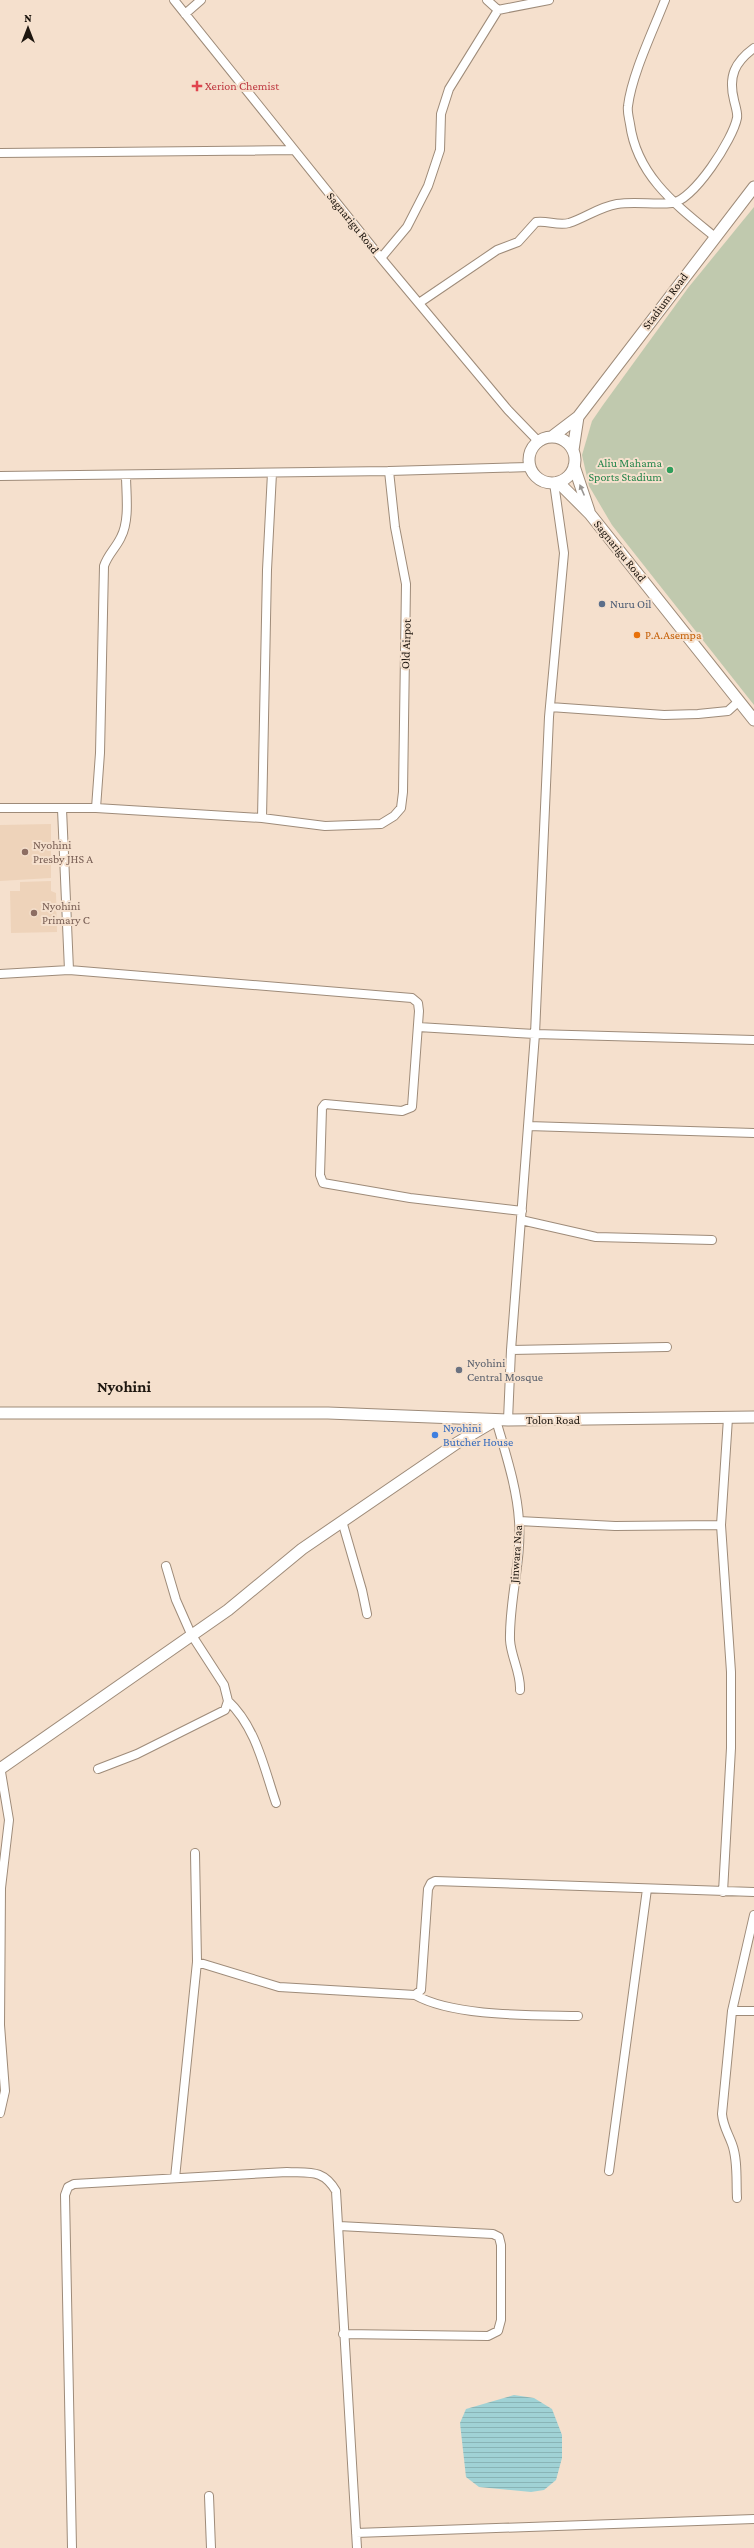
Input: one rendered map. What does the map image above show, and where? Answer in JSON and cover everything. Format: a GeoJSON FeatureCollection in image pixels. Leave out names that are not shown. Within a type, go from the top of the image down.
{"type":"FeatureCollection","features":[{"type":"Feature","properties":{"kind":"main road","name":"Stadium Road"},"geometry":{"type":"LineString","coordinates":[[553,436],[578,417],[754,186]]}},
{"type":"Feature","properties":{"kind":"main road","name":"Stadium Road"},"geometry":{"type":"LineString","coordinates":[[573,450],[578,417]]}},
{"type":"Feature","properties":{"kind":"main road"},"geometry":{"type":"LineString","coordinates":[[553,436],[565,440],[573,450],[574,466],[570,475],[556,482],[542,480],[530,466],[530,454],[538,441],[553,436]]}},
{"type":"Feature","properties":{"kind":"main road","name":"Sagnarigu Road"},"geometry":{"type":"LineString","coordinates":[[574,466],[590,514]]}},
{"type":"Feature","properties":{"kind":"main road","name":"Sagnarigu Road"},"geometry":{"type":"LineString","coordinates":[[556,482],[590,514],[754,720]]}},
{"type":"Feature","properties":{"kind":"main road","name":"Tolon Road"},"geometry":{"type":"LineString","coordinates":[[0,1413],[328,1413],[496,1420],[754,1417]]}},
{"type":"Feature","properties":{"kind":"main road"},"geometry":{"type":"LineString","coordinates":[[0,1768],[191,1634],[228,1610],[302,1549],[457,1443],[496,1420]]}},
{"type":"Feature","properties":{"kind":"street","name":"Sagnarigu Road"},"geometry":{"type":"LineString","coordinates":[[174,0],[381,258],[508,410],[538,441]]}},
{"type":"Feature","properties":{"kind":"street"},"geometry":{"type":"LineString","coordinates":[[185,14],[201,0]]}},
{"type":"Feature","properties":{"kind":"street"},"geometry":{"type":"LineString","coordinates":[[487,0],[498,10]]}},
{"type":"Feature","properties":{"kind":"street"},"geometry":{"type":"LineString","coordinates":[[381,258],[407,227],[428,186],[440,150],[441,114],[449,89],[498,10],[550,0]]}},
{"type":"Feature","properties":{"kind":"street"},"geometry":{"type":"LineString","coordinates":[[665,0],[632,89],[627,107],[632,138],[640,159],[658,187],[673,203],[714,237]]}},
{"type":"Feature","properties":{"kind":"street"},"geometry":{"type":"LineString","coordinates":[[419,303],[491,254],[518,242],[536,222],[568,223],[595,210],[618,204],[673,203],[697,185],[721,150],[737,117],[731,87],[732,75],[736,65],[754,48]]}},
{"type":"Feature","properties":{"kind":"street"},"geometry":{"type":"LineString","coordinates":[[0,153],[294,150]]}},
{"type":"Feature","properties":{"kind":"street"},"geometry":{"type":"LineString","coordinates":[[0,476],[389,471],[530,466]]}},
{"type":"Feature","properties":{"kind":"street","name":"Old Airpot"},"geometry":{"type":"LineString","coordinates":[[262,818],[325,826],[381,824],[394,816],[401,808],[403,792],[407,614],[406,584],[395,527],[389,471]]}},
{"type":"Feature","properties":{"kind":"street"},"geometry":{"type":"LineString","coordinates":[[0,808],[96,808],[262,818],[267,570],[272,473]]}},
{"type":"Feature","properties":{"kind":"street"},"geometry":{"type":"LineString","coordinates":[[96,808],[104,566],[108,555],[122,536],[126,507],[126,475]]}},
{"type":"Feature","properties":{"kind":"street"},"geometry":{"type":"LineString","coordinates":[[508,1420],[511,1350],[535,1034],[550,707],[564,553],[556,482]]}},
{"type":"Feature","properties":{"kind":"street"},"geometry":{"type":"LineString","coordinates":[[550,707],[664,715],[698,714],[728,711],[739,701]]}},
{"type":"Feature","properties":{"kind":"street"},"geometry":{"type":"LineString","coordinates":[[62,808],[69,970]]}},
{"type":"Feature","properties":{"kind":"street"},"geometry":{"type":"LineString","coordinates":[[0,974],[69,970],[412,998],[418,1003],[418,1027],[412,1107],[402,1111],[325,1104],[322,1108],[320,1175],[323,1184],[410,1198],[522,1210]]}},
{"type":"Feature","properties":{"kind":"street"},"geometry":{"type":"LineString","coordinates":[[418,1027],[535,1034],[754,1040]]}},
{"type":"Feature","properties":{"kind":"street"},"geometry":{"type":"LineString","coordinates":[[528,1126],[754,1133]]}},
{"type":"Feature","properties":{"kind":"street"},"geometry":{"type":"LineString","coordinates":[[521,1220],[596,1237],[712,1240]]}},
{"type":"Feature","properties":{"kind":"street"},"geometry":{"type":"LineString","coordinates":[[511,1350],[667,1347]]}},
{"type":"Feature","properties":{"kind":"street"},"geometry":{"type":"LineString","coordinates":[[723,1892],[731,1748],[731,1672],[721,1526],[728,1418]]}},
{"type":"Feature","properties":{"kind":"street","name":"Jinwara Naa"},"geometry":{"type":"LineString","coordinates":[[496,1420],[508,1464],[519,1521],[510,1640],[514,1668],[521,1680],[520,1690]]}},
{"type":"Feature","properties":{"kind":"street"},"geometry":{"type":"LineString","coordinates":[[342,1521],[362,1590],[367,1614]]}},
{"type":"Feature","properties":{"kind":"street"},"geometry":{"type":"LineString","coordinates":[[519,1521],[615,1526],[721,1526]]}},
{"type":"Feature","properties":{"kind":"street"},"geometry":{"type":"LineString","coordinates":[[98,1769],[137,1754],[225,1710],[228,1701],[224,1685],[191,1634],[176,1600],[166,1566]]}},
{"type":"Feature","properties":{"kind":"street"},"geometry":{"type":"LineString","coordinates":[[228,1701],[239,1711],[262,1756],[276,1803]]}},
{"type":"Feature","properties":{"kind":"street"},"geometry":{"type":"LineString","coordinates":[[0,1768],[9,1820],[2,1888],[0,2024],[5,2091],[0,2113]]}},
{"type":"Feature","properties":{"kind":"street"},"geometry":{"type":"LineString","coordinates":[[175,2178],[197,1962],[195,1853]]}},
{"type":"Feature","properties":{"kind":"street"},"geometry":{"type":"LineString","coordinates":[[415,1995],[419,1994],[421,1990],[428,1889],[432,1883],[754,1892]]}},
{"type":"Feature","properties":{"kind":"street"},"geometry":{"type":"LineString","coordinates":[[609,2171],[648,1889]]}},
{"type":"Feature","properties":{"kind":"street"},"geometry":{"type":"LineString","coordinates":[[737,2198],[734,2150],[723,2127],[722,2114],[732,2011],[754,1915]]}},
{"type":"Feature","properties":{"kind":"street"},"geometry":{"type":"LineString","coordinates":[[197,1962],[279,1987],[415,1995],[428,2002],[494,2014],[578,2016]]}},
{"type":"Feature","properties":{"kind":"street"},"geometry":{"type":"LineString","coordinates":[[732,2011],[754,2011]]}},
{"type":"Feature","properties":{"kind":"street"},"geometry":{"type":"LineString","coordinates":[[72,2548],[65,2195],[68,2187],[74,2184],[287,2172],[318,2174],[329,2179],[336,2191],[339,2226],[343,2334],[357,2548]]}},
{"type":"Feature","properties":{"kind":"street"},"geometry":{"type":"LineString","coordinates":[[339,2226],[493,2234],[499,2237],[501,2245],[501,2320],[498,2331],[488,2336],[343,2334]]}},
{"type":"Feature","properties":{"kind":"street"},"geometry":{"type":"LineString","coordinates":[[209,2496],[211,2548]]}},
{"type":"Feature","properties":{"kind":"street"},"geometry":{"type":"LineString","coordinates":[[356,2533],[754,2519]]}},
{"type":"Feature","properties":{"kind":"shaded area","name":"Nyohini Presby JHS A"},"geometry":{"type":"Polygon","coordinates":[[[51,824],[51,878],[0,881],[0,825],[51,824]]]}},
{"type":"Feature","properties":{"kind":"shaded area","name":"Nyohini Primary C"},"geometry":{"type":"Polygon","coordinates":[[[51,881],[51,891],[56,893],[57,932],[11,933],[10,891],[20,891],[20,882],[51,881]]]}},
{"type":"Feature","properties":{"kind":"green space","name":"Aliu Mahama Sports Stadium"},"geometry":{"type":"Polygon","coordinates":[[[754,207],[754,705],[612,525],[589,486],[582,455],[592,421],[603,405],[688,288],[754,207]]]}},
{"type":"Feature","properties":{"kind":"water"},"geometry":{"type":"Polygon","coordinates":[[[514,2395],[534,2398],[552,2409],[562,2435],[562,2458],[556,2480],[544,2490],[531,2492],[479,2487],[466,2477],[460,2423],[466,2409],[514,2395]]]}},
{"type":"Feature","properties":{"kind":"place","name":"Xerion Chemist"},"geometry":{"type":"Point","coordinates":[197,86]}},
{"type":"Feature","properties":{"kind":"place","name":"Aliu Mahama Sports Stadium"},"geometry":{"type":"Point","coordinates":[670,470]}},
{"type":"Feature","properties":{"kind":"place","name":"Nuru Oil"},"geometry":{"type":"Point","coordinates":[602,604]}},
{"type":"Feature","properties":{"kind":"place","name":"P.A.Asempa"},"geometry":{"type":"Point","coordinates":[637,635]}},
{"type":"Feature","properties":{"kind":"place","name":"Nyohini Presby JHS A"},"geometry":{"type":"Point","coordinates":[25,852]}},
{"type":"Feature","properties":{"kind":"place","name":"Nyohini Primary C"},"geometry":{"type":"Point","coordinates":[34,913]}},
{"type":"Feature","properties":{"kind":"place","name":"Nyohini Central Mosque"},"geometry":{"type":"Point","coordinates":[459,1370]}},
{"type":"Feature","properties":{"kind":"place","name":"Nyohini Butcher House"},"geometry":{"type":"Point","coordinates":[435,1435]}},
{"type":"Feature","properties":{"kind":"district","name":"Nyohini"},"geometry":{"type":"Point","coordinates":[124,1386]}}]}
